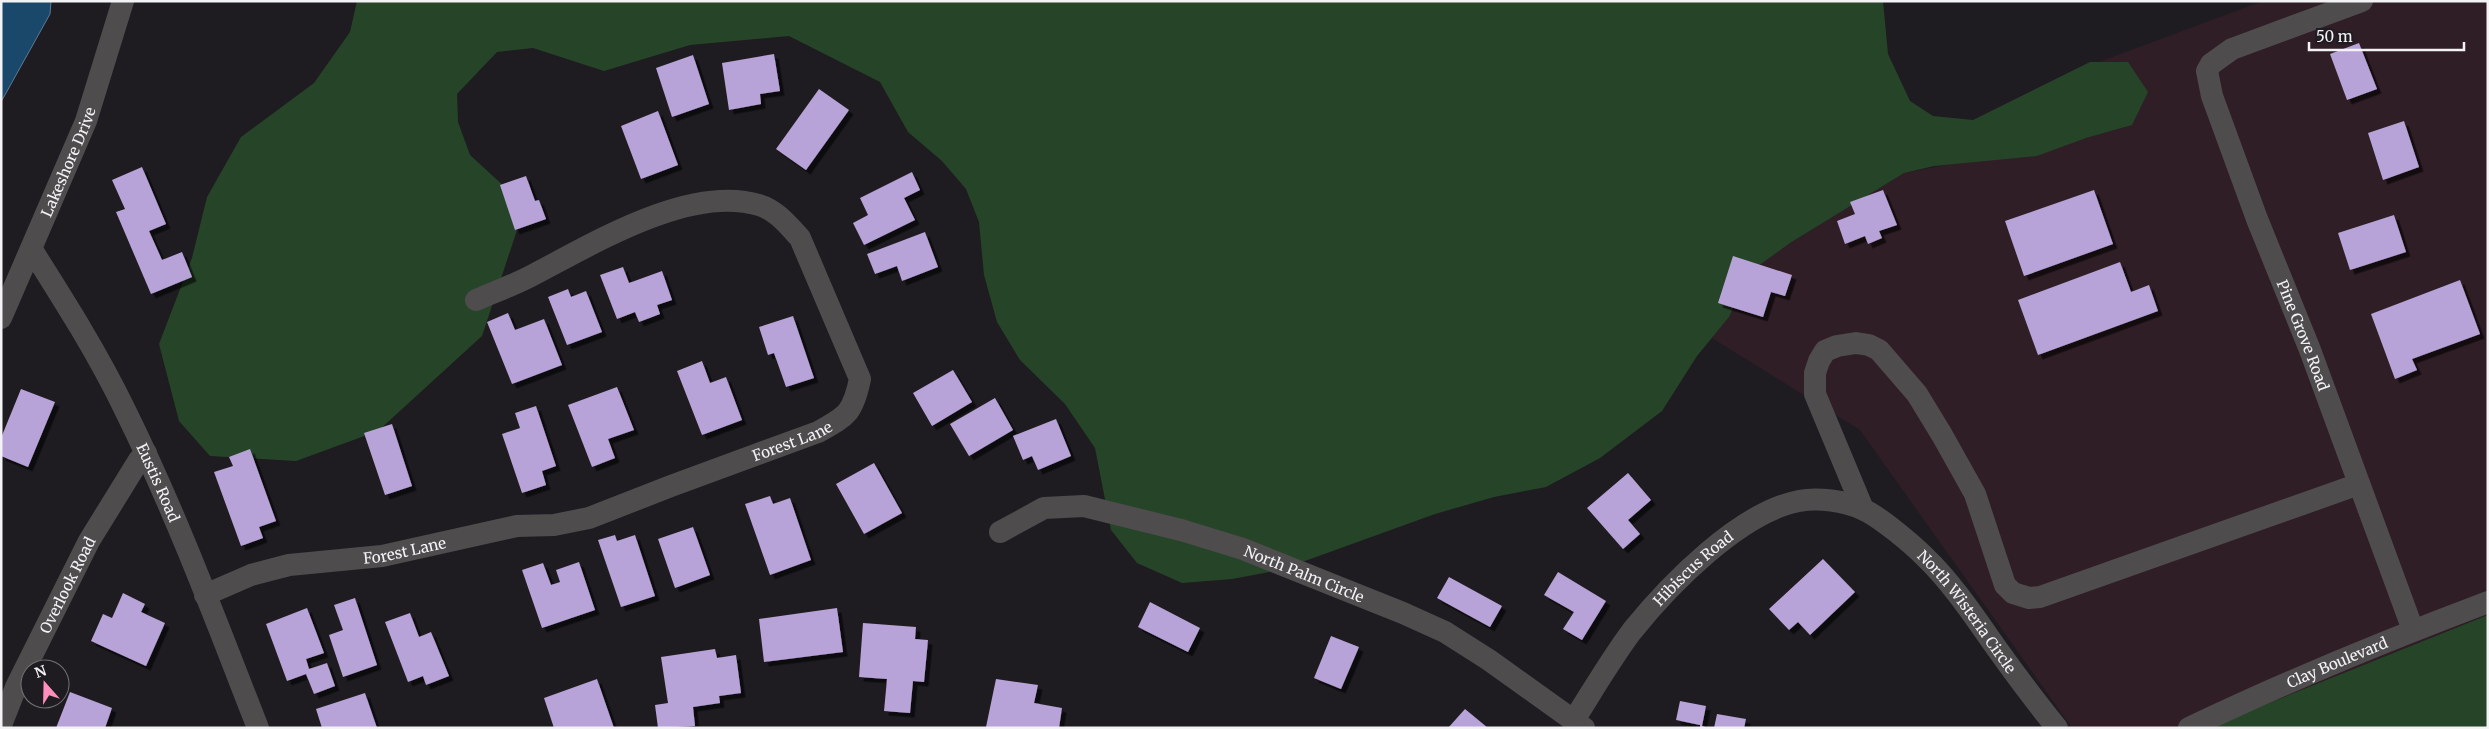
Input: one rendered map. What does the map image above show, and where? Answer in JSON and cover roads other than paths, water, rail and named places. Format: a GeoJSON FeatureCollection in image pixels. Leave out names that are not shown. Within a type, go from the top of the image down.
{"type":"FeatureCollection","features":[{"type":"Feature","properties":{"kind":"street","name":"Lakeshore Drive"},"geometry":{"type":"LineString","coordinates":[[1,318],[32,250],[86,121],[123,1]]}},
{"type":"Feature","properties":{"kind":"street","name":"Pine Grove Road"},"geometry":{"type":"LineString","coordinates":[[2362,1],[2232,49],[2210,64],[2207,69],[2212,96],[2257,219],[2310,350],[2413,630]]}},
{"type":"Feature","properties":{"kind":"street","name":"Forest Lane"},"geometry":{"type":"LineString","coordinates":[[206,595],[251,575],[289,565],[382,556],[508,528],[554,525],[590,518],[818,432],[840,420],[850,411],[856,397],[860,379],[800,238],[783,219],[760,205],[740,201],[712,202],[680,208],[629,226],[592,243],[529,277],[476,300]]}},
{"type":"Feature","properties":{"kind":"street","name":"Eustis Road"},"geometry":{"type":"LineString","coordinates":[[32,250],[80,327],[146,453],[206,595],[258,728]]}},
{"type":"Feature","properties":{"kind":"street"},"geometry":{"type":"LineString","coordinates":[[1863,509],[1815,394],[1815,373],[1825,351],[1837,346],[1856,343],[1869,345],[1879,350],[1917,394],[1975,494],[2005,585],[2013,593],[2029,598],[2040,597],[2095,578],[2358,484]]}},
{"type":"Feature","properties":{"kind":"street","name":"Overlook Road"},"geometry":{"type":"LineString","coordinates":[[1,724],[16,687],[89,541],[139,460],[146,453]]}},
{"type":"Feature","properties":{"kind":"street","name":"Hibiscus Road"},"geometry":{"type":"LineString","coordinates":[[1579,724],[1632,632],[1667,590],[1732,534],[1763,513],[1800,500],[1832,501],[1863,509]]}},
{"type":"Feature","properties":{"kind":"street","name":"North Palm Circle"},"geometry":{"type":"LineString","coordinates":[[1000,532],[1044,508],[1084,506],[1182,530],[1243,549],[1403,613],[1445,632],[1489,660],[1579,724]]}},
{"type":"Feature","properties":{"kind":"street","name":"North Wisteria Circle"},"geometry":{"type":"LineString","coordinates":[[1863,509],[1926,558],[1968,608],[2026,690],[2057,728]]}},
{"type":"Feature","properties":{"kind":"street","name":"Clay Boulevard"},"geometry":{"type":"LineString","coordinates":[[2189,728],[2238,704],[2413,630],[2488,602]]}},
{"type":"Feature","properties":{"kind":"water"},"geometry":{"type":"Polygon","coordinates":[[[1,1],[51,1],[50,14],[1,102],[1,1]]]}}]}
